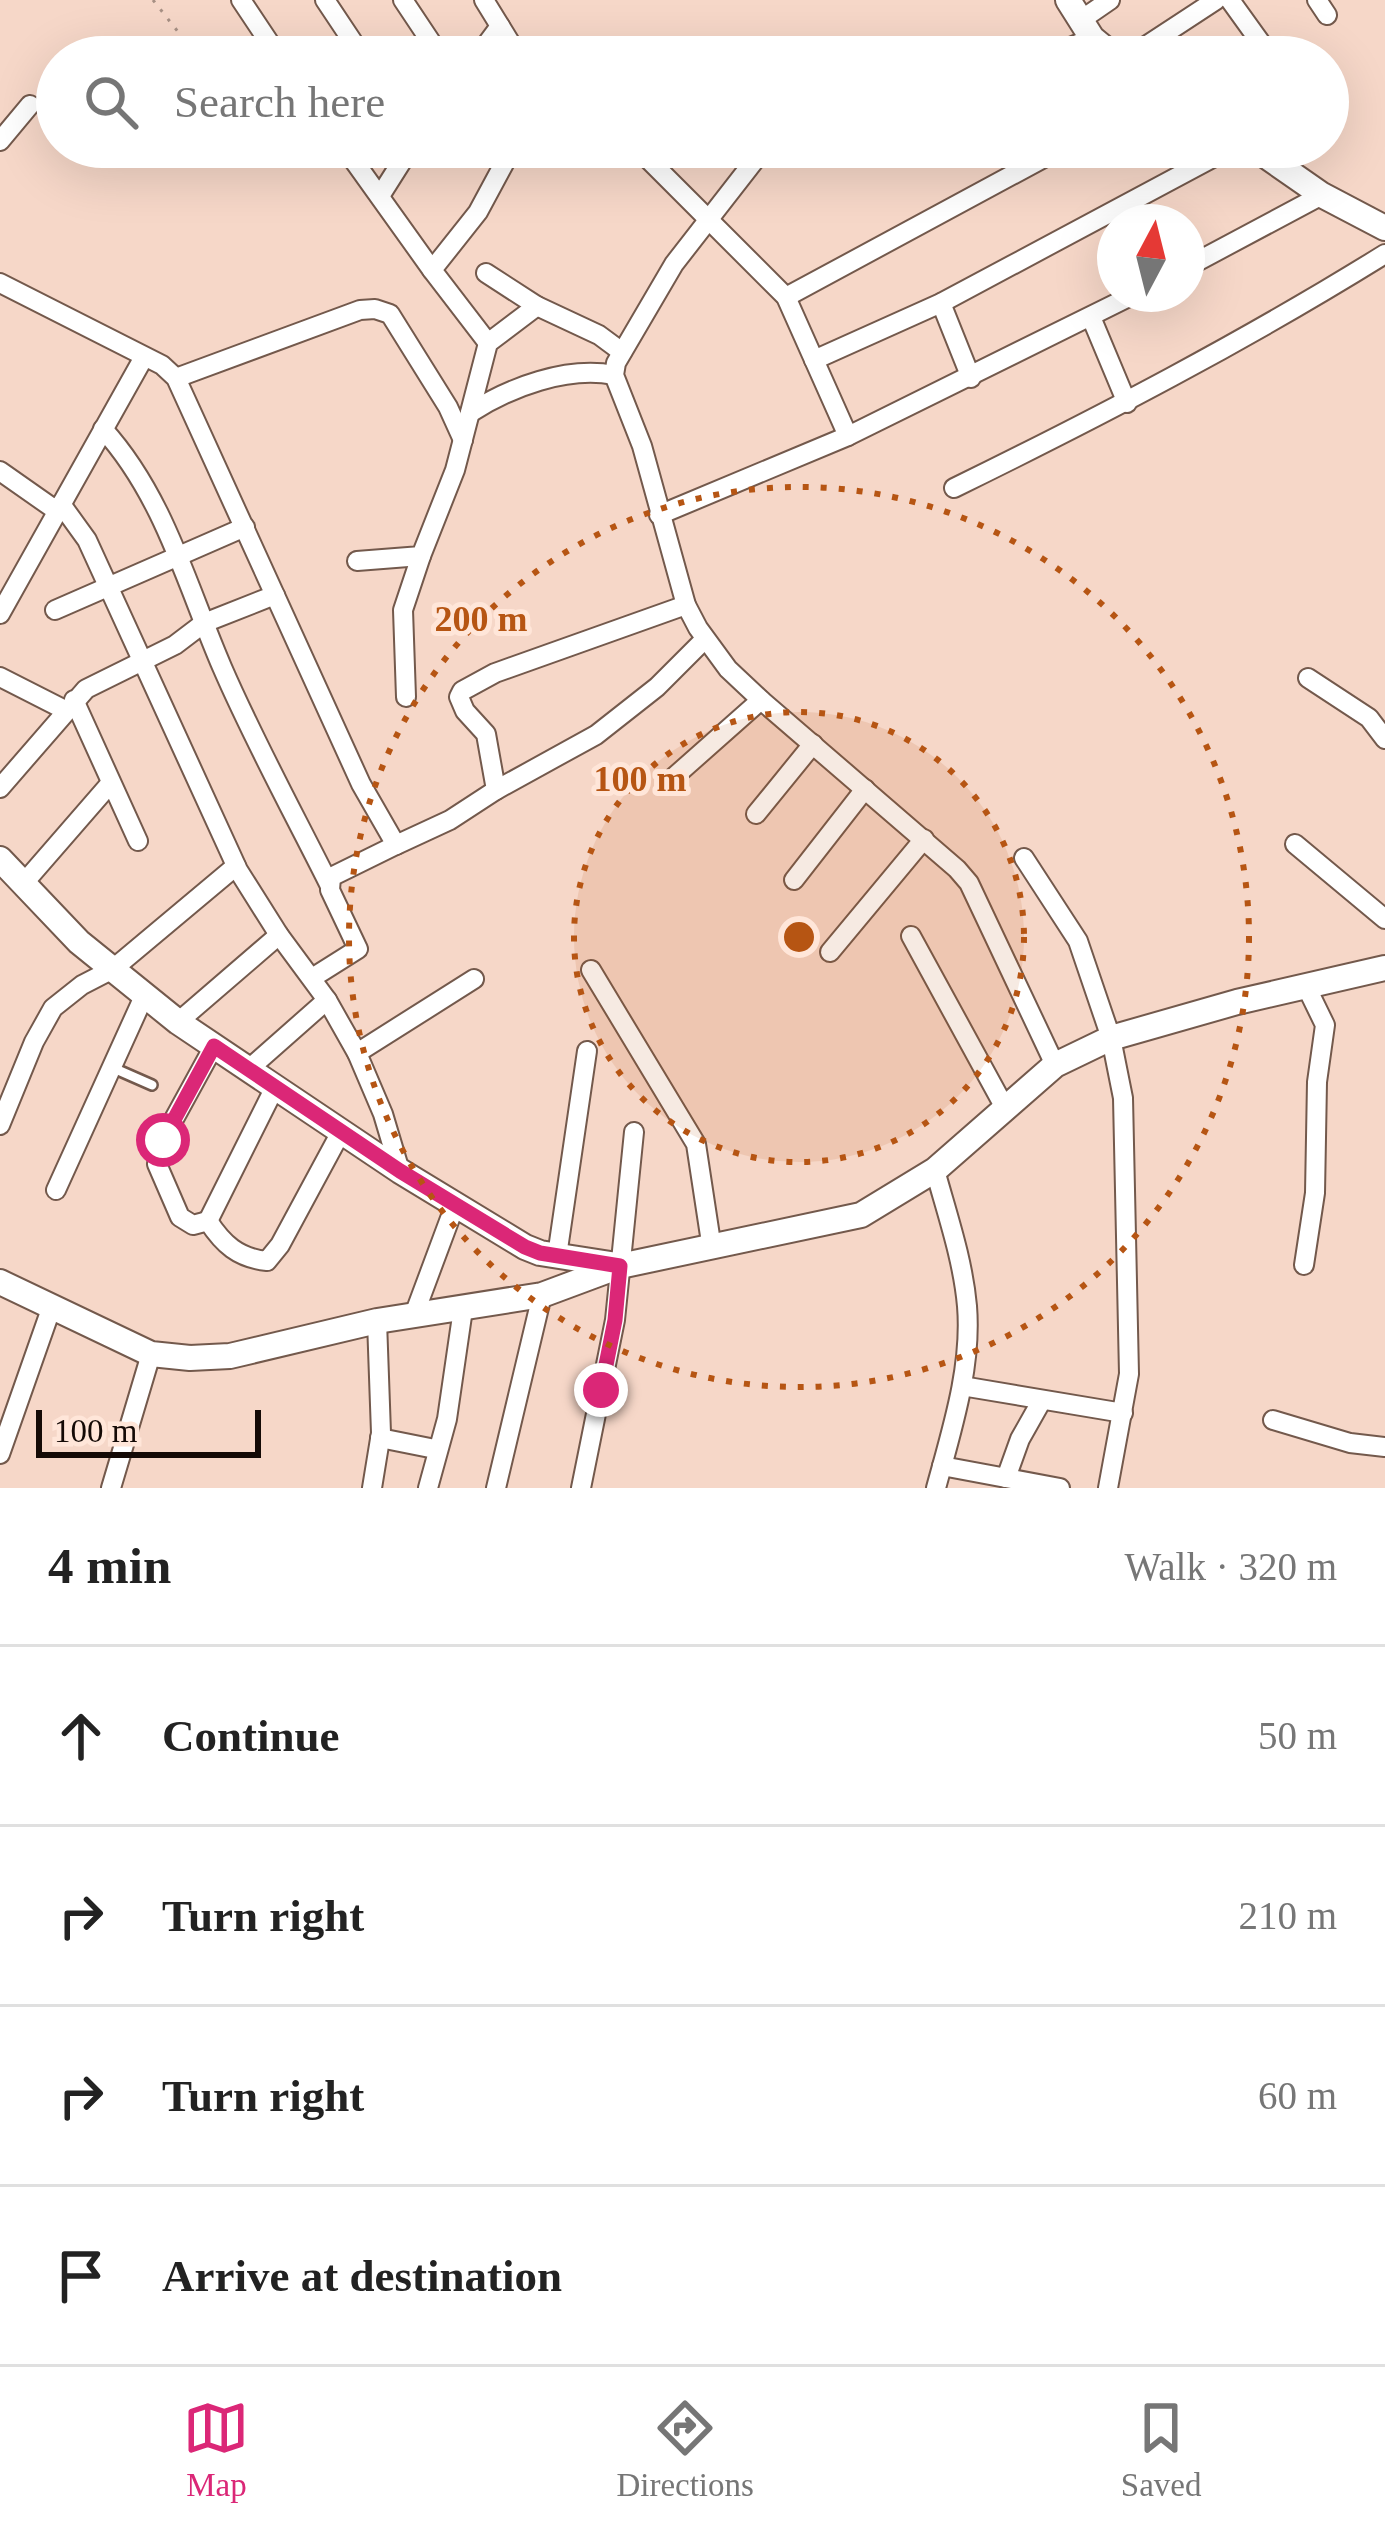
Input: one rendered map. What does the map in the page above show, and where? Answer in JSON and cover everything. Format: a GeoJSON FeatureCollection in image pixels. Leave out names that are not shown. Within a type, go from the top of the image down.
{"type":"FeatureCollection","features":[{"type":"Feature","properties":{"kind":"street"},"geometry":{"type":"LineString","coordinates":[[241,0],[265,36]]}},
{"type":"Feature","properties":{"kind":"street"},"geometry":{"type":"LineString","coordinates":[[325,0],[349,36]]}},
{"type":"Feature","properties":{"kind":"street"},"geometry":{"type":"LineString","coordinates":[[403,0],[427,36]]}},
{"type":"Feature","properties":{"kind":"street"},"geometry":{"type":"LineString","coordinates":[[484,0],[506,36]]}},
{"type":"Feature","properties":{"kind":"street"},"geometry":{"type":"LineString","coordinates":[[1080,19],[1110,0]]}},
{"type":"Feature","properties":{"kind":"street"},"geometry":{"type":"LineString","coordinates":[[1161,36],[1216,0]]}},
{"type":"Feature","properties":{"kind":"street"},"geometry":{"type":"LineString","coordinates":[[1230,0],[1256,36]]}},
{"type":"Feature","properties":{"kind":"street"},"geometry":{"type":"LineString","coordinates":[[493,36],[500,26]]}},
{"type":"Feature","properties":{"kind":"street"},"geometry":{"type":"LineString","coordinates":[[0,141],[30,105]]}},
{"type":"Feature","properties":{"kind":"street"},"geometry":{"type":"LineString","coordinates":[[359,168],[488,343]]}},
{"type":"Feature","properties":{"kind":"street"},"geometry":{"type":"LineString","coordinates":[[380,196],[398,168]]}},
{"type":"Feature","properties":{"kind":"street"},"geometry":{"type":"LineString","coordinates":[[432,270],[478,212],[502,168]]}},
{"type":"Feature","properties":{"kind":"street"},"geometry":{"type":"LineString","coordinates":[[656,168],[786,297],[848,436]]}},
{"type":"Feature","properties":{"kind":"street"},"geometry":{"type":"LineString","coordinates":[[749,168],[674,264],[622,352],[614,375],[642,446],[686,605],[728,668],[969,884],[1055,1065]]}},
{"type":"Feature","properties":{"kind":"street"},"geometry":{"type":"LineString","coordinates":[[786,297],[1025,168]]}},
{"type":"Feature","properties":{"kind":"street"},"geometry":{"type":"LineString","coordinates":[[814,360],[941,303],[1194,168]]}},
{"type":"Feature","properties":{"kind":"street"},"geometry":{"type":"LineString","coordinates":[[1283,168],[1385,228]]}},
{"type":"Feature","properties":{"kind":"street"},"geometry":{"type":"LineString","coordinates":[[1205,257],[1322,195]]}},
{"type":"Feature","properties":{"kind":"street"},"geometry":{"type":"LineString","coordinates":[[954,488],[1271,325],[1385,254]]}},
{"type":"Feature","properties":{"kind":"street"},"geometry":{"type":"LineString","coordinates":[[486,273],[622,352]]}},
{"type":"Feature","properties":{"kind":"street"},"geometry":{"type":"LineString","coordinates":[[0,283],[162,365],[176,378],[361,784],[396,845]]}},
{"type":"Feature","properties":{"kind":"street"},"geometry":{"type":"LineString","coordinates":[[941,303],[971,379]]}},
{"type":"Feature","properties":{"kind":"street"},"geometry":{"type":"LineString","coordinates":[[406,698],[403,610],[455,470],[488,343],[537,306]]}},
{"type":"Feature","properties":{"kind":"street"},"geometry":{"type":"LineString","coordinates":[[176,378],[332,318],[375,309],[390,314],[463,440]]}},
{"type":"Feature","properties":{"kind":"street"},"geometry":{"type":"LineString","coordinates":[[659,515],[848,436],[1101,312]]}},
{"type":"Feature","properties":{"kind":"street"},"geometry":{"type":"LineString","coordinates":[[1091,317],[1127,403]]}},
{"type":"Feature","properties":{"kind":"street"},"geometry":{"type":"LineString","coordinates":[[0,614],[144,357]]}},
{"type":"Feature","properties":{"kind":"street"},"geometry":{"type":"LineString","coordinates":[[470,413],[536,383],[580,373],[614,375]]}},
{"type":"Feature","properties":{"kind":"street"},"geometry":{"type":"LineString","coordinates":[[103,429],[138,471],[223,669],[358,949],[312,978]]}},
{"type":"Feature","properties":{"kind":"street"},"geometry":{"type":"LineString","coordinates":[[0,471],[58,507],[87,541],[236,866],[327,1000],[357,1053],[400,1171]]}},
{"type":"Feature","properties":{"kind":"street"},"geometry":{"type":"LineString","coordinates":[[55,610],[244,527]]}},
{"type":"Feature","properties":{"kind":"street"},"geometry":{"type":"LineString","coordinates":[[357,561],[422,556]]}},
{"type":"Feature","properties":{"kind":"street"},"geometry":{"type":"LineString","coordinates":[[0,788],[86,689],[175,645],[204,622],[275,595]]}},
{"type":"Feature","properties":{"kind":"street"},"geometry":{"type":"LineString","coordinates":[[496,790],[486,734],[465,711],[459,697],[462,691],[496,673],[686,605]]}},
{"type":"Feature","properties":{"kind":"street"},"geometry":{"type":"LineString","coordinates":[[328,884],[331,877],[450,820],[596,735],[657,687],[705,639]]}},
{"type":"Feature","properties":{"kind":"street"},"geometry":{"type":"LineString","coordinates":[[0,677],[69,705],[138,842]]}},
{"type":"Feature","properties":{"kind":"street"},"geometry":{"type":"LineString","coordinates":[[1308,678],[1369,718],[1385,739]]}},
{"type":"Feature","properties":{"kind":"street"},"geometry":{"type":"LineString","coordinates":[[674,777],[761,700]]}},
{"type":"Feature","properties":{"kind":"street"},"geometry":{"type":"LineString","coordinates":[[756,814],[813,744]]}},
{"type":"Feature","properties":{"kind":"street"},"geometry":{"type":"LineString","coordinates":[[23,884],[109,785]]}},
{"type":"Feature","properties":{"kind":"street"},"geometry":{"type":"LineString","coordinates":[[794,880],[866,789]]}},
{"type":"Feature","properties":{"kind":"street"},"geometry":{"type":"LineString","coordinates":[[830,952],[924,839]]}},
{"type":"Feature","properties":{"kind":"street"},"geometry":{"type":"LineString","coordinates":[[1295,844],[1385,919]]}},
{"type":"Feature","properties":{"kind":"street"},"geometry":{"type":"LineString","coordinates":[[1024,858],[1078,941],[1111,1038],[1123,1098],[1130,1340],[1123,1413],[1108,1488]]}},
{"type":"Feature","properties":{"kind":"street"},"geometry":{"type":"LineString","coordinates":[[0,859],[79,942],[178,1022],[400,1171],[525,1247],[620,1266]]}},
{"type":"Feature","properties":{"kind":"street"},"geometry":{"type":"LineString","coordinates":[[0,1126],[53,1008],[113,969],[236,866]]}},
{"type":"Feature","properties":{"kind":"street"},"geometry":{"type":"LineString","coordinates":[[178,1022],[279,935]]}},
{"type":"Feature","properties":{"kind":"street"},"geometry":{"type":"LineString","coordinates":[[911,937],[1005,1108]]}},
{"type":"Feature","properties":{"kind":"street"},"geometry":{"type":"LineString","coordinates":[[0,1282],[151,1354],[190,1358],[230,1356],[377,1321],[542,1294],[620,1266],[862,1215],[935,1170],[1055,1065],[1111,1038],[1385,968]]}},
{"type":"Feature","properties":{"kind":"street"},"geometry":{"type":"LineString","coordinates":[[591,970],[696,1144],[712,1249]]}},
{"type":"Feature","properties":{"kind":"street"},"geometry":{"type":"LineString","coordinates":[[357,1053],[474,979]]}},
{"type":"Feature","properties":{"kind":"street"},"geometry":{"type":"LineString","coordinates":[[1304,1264],[1315,1193],[1325,1024],[1306,986]]}},
{"type":"Feature","properties":{"kind":"street"},"geometry":{"type":"LineString","coordinates":[[56,1190],[145,994]]}},
{"type":"Feature","properties":{"kind":"street"},"geometry":{"type":"LineString","coordinates":[[250,1068],[327,1000]]}},
{"type":"Feature","properties":{"kind":"street"},"geometry":{"type":"LineString","coordinates":[[214,1046],[174,1118],[158,1164],[180,1216],[194,1225],[208,1220],[276,1085]]}},
{"type":"Feature","properties":{"kind":"street"},"geometry":{"type":"LineString","coordinates":[[557,1256],[587,1051]]}},
{"type":"Feature","properties":{"kind":"street"},"geometry":{"type":"LineString","coordinates":[[208,1220],[232,1250],[267,1261],[342,1130]]}},
{"type":"Feature","properties":{"kind":"street"},"geometry":{"type":"LineString","coordinates":[[581,1488],[615,1320],[634,1132]]}},
{"type":"Feature","properties":{"kind":"street"},"geometry":{"type":"LineString","coordinates":[[935,1170],[967,1304],[962,1386],[937,1488]]}},
{"type":"Feature","properties":{"kind":"street"},"geometry":{"type":"LineString","coordinates":[[414,1315],[455,1205]]}},
{"type":"Feature","properties":{"kind":"street"},"geometry":{"type":"LineString","coordinates":[[496,1488],[542,1294]]}},
{"type":"Feature","properties":{"kind":"street"},"geometry":{"type":"LineString","coordinates":[[0,1454],[51,1309]]}},
{"type":"Feature","properties":{"kind":"street"},"geometry":{"type":"LineString","coordinates":[[428,1488],[435,1449],[447,1419],[463,1309]]}},
{"type":"Feature","properties":{"kind":"street"},"geometry":{"type":"LineString","coordinates":[[372,1488],[380,1438],[377,1321]]}},
{"type":"Feature","properties":{"kind":"street"},"geometry":{"type":"LineString","coordinates":[[111,1488],[151,1354]]}},
{"type":"Feature","properties":{"kind":"street"},"geometry":{"type":"LineString","coordinates":[[962,1386],[1123,1413]]}},
{"type":"Feature","properties":{"kind":"street"},"geometry":{"type":"LineString","coordinates":[[1006,1478],[1020,1439],[1042,1400]]}},
{"type":"Feature","properties":{"kind":"street"},"geometry":{"type":"LineString","coordinates":[[1273,1420],[1350,1443],[1385,1447]]}},
{"type":"Feature","properties":{"kind":"street"},"geometry":{"type":"LineString","coordinates":[[380,1438],[435,1449]]}},
{"type":"Feature","properties":{"kind":"street"},"geometry":{"type":"LineString","coordinates":[[942,1466],[1060,1488]]}},
{"type":"Feature","properties":{"kind":"lane"},"geometry":{"type":"LineString","coordinates":[[111,1066],[152,1085]]}},
{"type":"Feature","properties":{"kind":"path"},"geometry":{"type":"LineString","coordinates":[[153,0],[181,36]]}},
{"type":"Feature","properties":{"kind":"route"},"geometry":{"type":"LineString","coordinates":[[163,1140],[214,1046],[400,1171],[525,1247],[620,1266],[601,1390]]}}]}
